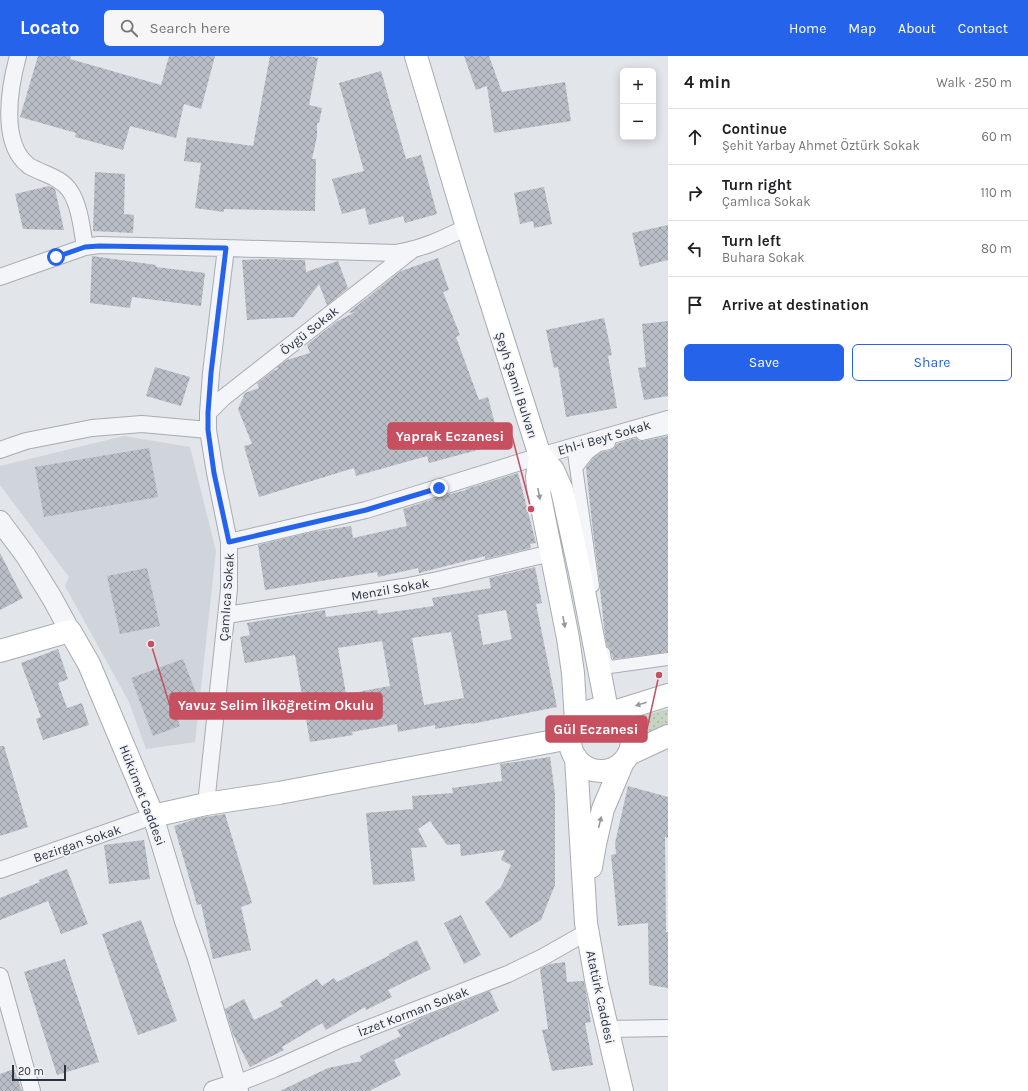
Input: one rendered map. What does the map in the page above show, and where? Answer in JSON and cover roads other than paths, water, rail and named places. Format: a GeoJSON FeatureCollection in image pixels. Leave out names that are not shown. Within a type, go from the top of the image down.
{"type":"FeatureCollection","features":[{"type":"Feature","properties":{"kind":"main road","name":"Şeyh Şamil Bulvarı"},"geometry":{"type":"LineString","coordinates":[[416,56],[467,227],[540,456],[537,477],[538,487],[568,638],[572,673],[574,740]]}},
{"type":"Feature","properties":{"kind":"main road"},"geometry":{"type":"LineString","coordinates":[[540,456],[553,470],[562,490],[610,711]]}},
{"type":"Feature","properties":{"kind":"main road"},"geometry":{"type":"LineString","coordinates":[[0,651],[70,631]]}},
{"type":"Feature","properties":{"kind":"main road","name":"Hükümet Caddesi"},"geometry":{"type":"LineString","coordinates":[[70,631],[89,664],[153,816]]}},
{"type":"Feature","properties":{"kind":"main road"},"geometry":{"type":"LineString","coordinates":[[610,711],[668,695]]}},
{"type":"Feature","properties":{"kind":"main road"},"geometry":{"type":"LineString","coordinates":[[626,758],[632,745],[630,730],[622,718],[610,711],[598,709],[582,716],[574,740],[584,766],[594,770],[604,771],[615,768],[626,758],[668,736]]}},
{"type":"Feature","properties":{"kind":"main road"},"geometry":{"type":"LineString","coordinates":[[153,816],[206,804],[286,792],[574,740]]}},
{"type":"Feature","properties":{"kind":"main road","name":"Atatürk Caddesi"},"geometry":{"type":"LineString","coordinates":[[574,740],[587,932],[597,985],[622,1091]]}},
{"type":"Feature","properties":{"kind":"main road","name":"Atatürk Caddesi"},"geometry":{"type":"LineString","coordinates":[[585,902],[595,844],[603,809],[626,758]]}},
{"type":"Feature","properties":{"kind":"street"},"geometry":{"type":"LineString","coordinates":[[18,56],[5,89],[8,139],[13,151],[20,159],[29,166],[64,184],[70,192],[76,202],[85,247]]}},
{"type":"Feature","properties":{"kind":"street"},"geometry":{"type":"LineString","coordinates":[[0,277],[85,247],[226,248],[396,253],[434,243],[467,227]]}},
{"type":"Feature","properties":{"kind":"street","name":"Çamlıca Sokak"},"geometry":{"type":"LineString","coordinates":[[206,804],[229,589],[229,542],[214,473],[208,430],[211,373],[226,248]]}},
{"type":"Feature","properties":{"kind":"street","name":"Övgü Sokak"},"geometry":{"type":"LineString","coordinates":[[208,413],[223,398],[412,250]]}},
{"type":"Feature","properties":{"kind":"street","name":"Ehl-i Beyt Sokak"},"geometry":{"type":"LineString","coordinates":[[229,542],[366,510],[572,446],[668,419]]}},
{"type":"Feature","properties":{"kind":"street"},"geometry":{"type":"LineString","coordinates":[[0,450],[26,441],[92,428],[142,424],[208,430]]}},
{"type":"Feature","properties":{"kind":"street"},"geometry":{"type":"LineString","coordinates":[[576,468],[598,445],[668,428]]}},
{"type":"Feature","properties":{"kind":"street"},"geometry":{"type":"LineString","coordinates":[[572,446],[605,661],[610,667],[668,659]]}},
{"type":"Feature","properties":{"kind":"street","name":"Hükümet Caddesi"},"geometry":{"type":"LineString","coordinates":[[0,521],[26,556],[70,631]]}},
{"type":"Feature","properties":{"kind":"street","name":"Menzil Sokak"},"geometry":{"type":"LineString","coordinates":[[227,615],[353,596],[438,580],[551,553]]}},
{"type":"Feature","properties":{"kind":"street","name":"Hükümet Caddesi"},"geometry":{"type":"LineString","coordinates":[[153,816],[237,1088]]}},
{"type":"Feature","properties":{"kind":"street","name":"Bezirgan Sokak"},"geometry":{"type":"LineString","coordinates":[[0,870],[153,816]]}},
{"type":"Feature","properties":{"kind":"street","name":"İzzet Korman Sokak"},"geometry":{"type":"LineString","coordinates":[[237,1088],[341,1039],[508,974],[543,958],[587,932]]}},
{"type":"Feature","properties":{"kind":"street"},"geometry":{"type":"LineString","coordinates":[[0,976],[32,1091]]}},
{"type":"Feature","properties":{"kind":"street"},"geometry":{"type":"LineString","coordinates":[[607,1029],[668,1028]]}},
{"type":"Feature","properties":{"kind":"street"},"geometry":{"type":"LineString","coordinates":[[214,1091],[237,1088]]}},
{"type":"Feature","properties":{"kind":"place","name":"Yaprak Eczanesi"},"geometry":{"type":"Point","coordinates":[531,509]}},
{"type":"Feature","properties":{"kind":"place","name":"Yavuz Selim İlköğretim Okulu"},"geometry":{"type":"Point","coordinates":[151,644]}},
{"type":"Feature","properties":{"kind":"place","name":"Gül Eczanesi"},"geometry":{"type":"Point","coordinates":[659,675]}}]}
